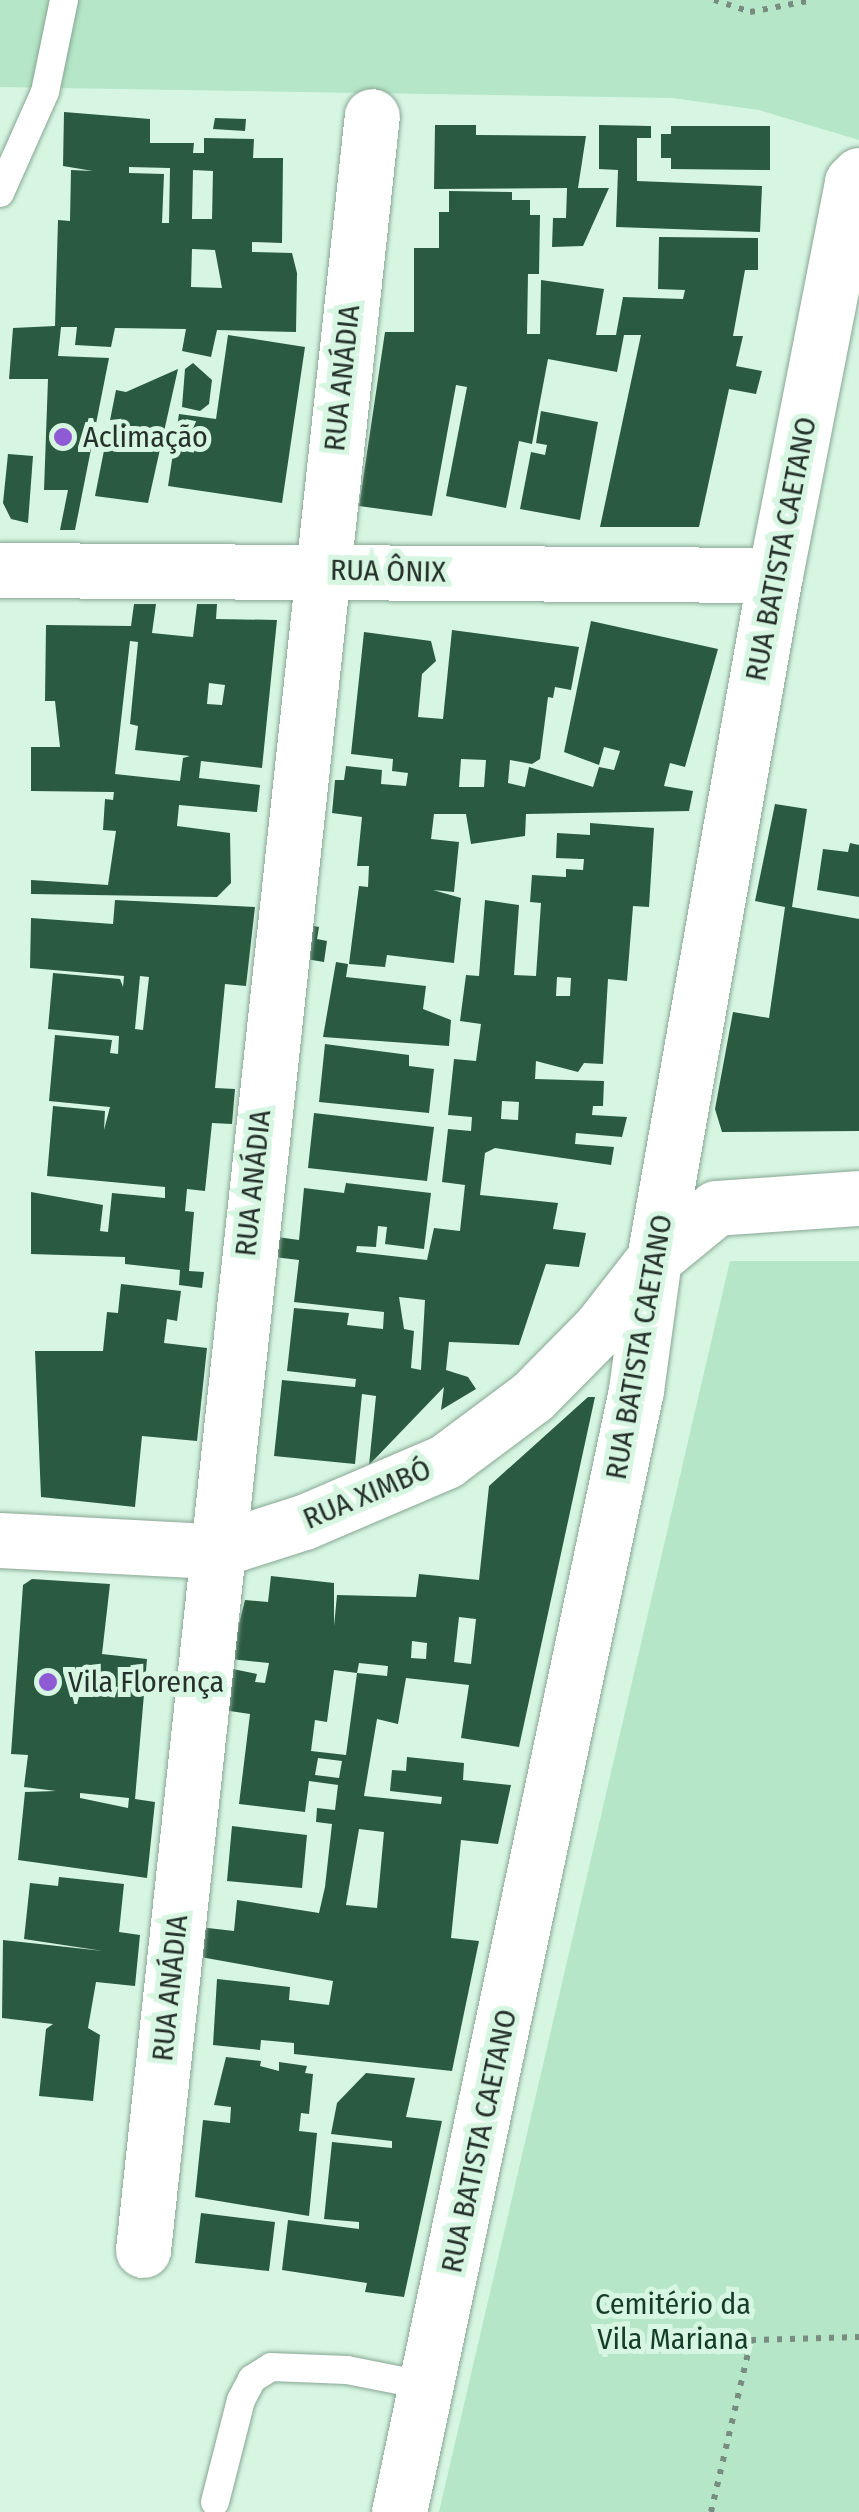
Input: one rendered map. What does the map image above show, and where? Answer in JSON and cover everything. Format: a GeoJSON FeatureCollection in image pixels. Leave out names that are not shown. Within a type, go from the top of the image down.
{"type":"FeatureCollection","features":[{"type":"Feature","properties":{"kind":"street","name":"RUA ANÁDIA"},"geometry":{"type":"LineString","coordinates":[[143,2250],[318,571],[372,116]]}},
{"type":"Feature","properties":{"kind":"street","name":"RUA BATISTA CAETANO"},"geometry":{"type":"LineString","coordinates":[[399,2512],[636,1390],[654,1259],[775,575],[857,176]]}},
{"type":"Feature","properties":{"kind":"street","name":"RUA ÔNIX"},"geometry":{"type":"LineString","coordinates":[[0,570],[775,575]]}},
{"type":"Feature","properties":{"kind":"street","name":"RUA XIMBÓ"},"geometry":{"type":"LineString","coordinates":[[0,1540],[213,1551],[304,1522],[446,1461],[532,1397],[600,1327],[654,1259],[716,1208],[859,1198]]}},
{"type":"Feature","properties":{"kind":"lane"},"geometry":{"type":"LineString","coordinates":[[0,194],[46,92],[64,0]]}},
{"type":"Feature","properties":{"kind":"lane"},"geometry":{"type":"LineString","coordinates":[[212,2509],[241,2400],[252,2379],[271,2368],[316,2366],[428,2386]]}},
{"type":"Feature","properties":{"kind":"path"},"geometry":{"type":"LineString","coordinates":[[714,0],[750,12],[813,0]]}},
{"type":"Feature","properties":{"kind":"path"},"geometry":{"type":"LineString","coordinates":[[711,2512],[751,2340],[859,2336]]}},
{"type":"Feature","properties":{"kind":"green space"},"geometry":{"type":"Polygon","coordinates":[[[0,0],[859,0],[859,140],[759,110],[672,98],[0,87],[0,0]]]}},
{"type":"Feature","properties":{"kind":"green space","name":"Cemitério da Vila Mariana"},"geometry":{"type":"Polygon","coordinates":[[[730,1261],[859,1261],[859,2512],[439,2512],[730,1261]]]}},
{"type":"Feature","properties":{"kind":"building"},"geometry":{"type":"Polygon","coordinates":[[[64,112],[150,119],[150,143],[194,143],[193,153],[204,153],[204,138],[254,139],[253,158],[283,158],[282,243],[252,242],[252,252],[292,253],[297,273],[296,332],[217,330],[211,357],[182,351],[186,329],[115,328],[111,347],[75,345],[77,327],[61,327],[58,356],[109,358],[75,530],[60,530],[68,490],[44,490],[48,379],[9,379],[13,328],[55,326],[58,220],[70,221],[71,170],[93,171],[63,166],[64,112]],[[129,167],[129,173],[164,174],[162,223],[169,223],[170,168],[129,167]],[[193,170],[192,219],[212,219],[213,171],[193,170]],[[192,249],[191,287],[222,288],[215,250],[192,249]]]}},
{"type":"Feature","properties":{"kind":"building"},"geometry":{"type":"Polygon","coordinates":[[[215,118],[246,119],[245,131],[213,129],[215,118]]]}},
{"type":"Feature","properties":{"kind":"building"},"geometry":{"type":"Polygon","coordinates":[[[435,125],[476,125],[476,135],[586,136],[578,188],[609,188],[583,246],[552,247],[553,218],[566,218],[567,188],[434,189],[435,125]]]}},
{"type":"Feature","properties":{"kind":"building"},"geometry":{"type":"Polygon","coordinates":[[[599,125],[651,126],[651,138],[637,138],[637,181],[762,186],[760,232],[616,227],[618,170],[599,169],[599,125]]]}},
{"type":"Feature","properties":{"kind":"building"},"geometry":{"type":"Polygon","coordinates":[[[671,126],[770,126],[770,170],[671,169],[671,158],[661,158],[661,134],[671,134],[671,126]]]}},
{"type":"Feature","properties":{"kind":"building"},"geometry":{"type":"Polygon","coordinates":[[[449,191],[512,192],[512,200],[530,200],[530,215],[540,215],[539,274],[528,274],[527,334],[540,334],[541,280],[604,289],[596,335],[616,335],[623,297],[683,299],[685,290],[658,289],[659,237],[758,238],[758,270],[745,270],[733,336],[743,336],[736,366],[762,371],[756,394],[729,389],[699,527],[600,527],[641,335],[624,335],[617,372],[548,359],[532,444],[519,441],[506,508],[446,496],[467,387],[456,385],[432,516],[359,506],[385,332],[414,332],[414,248],[439,248],[439,212],[449,212],[449,191]]]}},
{"type":"Feature","properties":{"kind":"building"},"geometry":{"type":"Polygon","coordinates":[[[228,335],[305,347],[282,503],[168,486],[179,414],[216,419],[228,335]]]}},
{"type":"Feature","properties":{"kind":"building"},"geometry":{"type":"Polygon","coordinates":[[[193,363],[212,380],[209,404],[200,411],[182,407],[185,369],[193,363]]]}},
{"type":"Feature","properties":{"kind":"building"},"geometry":{"type":"Polygon","coordinates":[[[178,369],[148,503],[95,496],[116,390],[126,392],[178,369]]]}},
{"type":"Feature","properties":{"kind":"building"},"geometry":{"type":"Polygon","coordinates":[[[541,411],[598,422],[580,520],[520,509],[531,452],[545,455],[547,445],[536,443],[541,411]]]}},
{"type":"Feature","properties":{"kind":"building"},"geometry":{"type":"Polygon","coordinates":[[[8,454],[33,456],[28,523],[11,519],[3,503],[8,454]]]}},
{"type":"Feature","properties":{"kind":"building"},"geometry":{"type":"Polygon","coordinates":[[[134,604],[156,604],[152,633],[193,637],[197,604],[217,604],[216,619],[277,620],[262,768],[201,761],[199,778],[260,785],[257,812],[179,805],[177,826],[230,833],[231,883],[217,897],[31,894],[31,880],[108,885],[116,831],[103,830],[105,799],[113,800],[114,792],[31,791],[31,747],[60,747],[55,701],[45,701],[46,625],[131,626],[134,604]],[[130,641],[115,774],[180,781],[183,758],[190,756],[135,750],[138,726],[130,724],[138,642],[130,641]],[[209,683],[207,704],[222,705],[225,685],[209,683]]]}},
{"type":"Feature","properties":{"kind":"building"},"geometry":{"type":"Polygon","coordinates":[[[591,621],[718,649],[685,767],[670,763],[664,786],[693,791],[689,811],[526,814],[525,836],[471,844],[466,814],[434,814],[431,839],[459,842],[454,892],[433,890],[461,898],[454,963],[387,955],[385,967],[349,964],[359,886],[368,887],[369,866],[357,866],[362,817],[332,813],[335,780],[344,780],[346,766],[382,770],[381,784],[406,786],[408,773],[392,771],[393,759],[351,754],[364,632],[431,641],[436,661],[422,674],[418,717],[443,719],[452,630],[579,647],[571,690],[555,687],[553,698],[548,697],[540,759],[532,764],[510,760],[508,783],[525,787],[529,767],[593,787],[599,767],[614,770],[620,751],[604,747],[599,765],[564,752],[591,621]],[[461,759],[459,787],[484,787],[486,760],[461,759]]]}},
{"type":"Feature","properties":{"kind":"building"},"geometry":{"type":"Polygon","coordinates":[[[775,804],[807,809],[792,907],[859,919],[859,1131],[722,1132],[715,1109],[733,1012],[769,1018],[785,907],[755,901],[775,804]]]}},
{"type":"Feature","properties":{"kind":"building"},"geometry":{"type":"Polygon","coordinates":[[[590,823],[654,828],[649,907],[633,906],[627,981],[608,979],[603,1064],[584,1063],[578,1072],[536,1061],[535,1079],[604,1081],[603,1106],[593,1106],[592,1115],[627,1117],[622,1137],[576,1133],[575,1144],[614,1147],[611,1165],[495,1148],[485,1153],[480,1195],[558,1203],[553,1229],[586,1233],[579,1267],[546,1264],[519,1345],[449,1342],[446,1370],[468,1377],[476,1389],[441,1410],[444,1387],[369,1465],[376,1396],[362,1394],[355,1464],[274,1456],[282,1380],[355,1387],[356,1379],[287,1371],[294,1308],[349,1313],[347,1325],[383,1329],[384,1312],[294,1302],[299,1260],[274,1257],[277,1237],[299,1240],[304,1188],[344,1193],[346,1183],[431,1193],[424,1249],[385,1244],[387,1227],[378,1226],[376,1247],[357,1246],[356,1252],[427,1260],[434,1228],[460,1231],[465,1185],[442,1182],[448,1129],[471,1131],[472,1117],[448,1115],[454,1059],[476,1061],[481,1024],[460,1021],[466,975],[479,976],[485,900],[519,905],[514,975],[536,976],[541,903],[530,902],[532,875],[566,877],[566,869],[583,870],[584,859],[556,858],[557,833],[590,835],[590,823]],[[557,977],[556,996],[570,996],[571,978],[557,977]],[[502,1101],[501,1119],[518,1120],[519,1102],[502,1101]],[[399,1297],[404,1329],[414,1331],[411,1368],[421,1370],[425,1300],[399,1297]]]}},
{"type":"Feature","properties":{"kind":"building"},"geometry":{"type":"Polygon","coordinates":[[[850,843],[859,845],[859,897],[817,890],[823,849],[848,852],[850,843]]]}},
{"type":"Feature","properties":{"kind":"building"},"geometry":{"type":"Polygon","coordinates":[[[115,900],[255,907],[246,986],[225,984],[215,1088],[235,1089],[232,1124],[212,1123],[205,1191],[187,1189],[185,1211],[194,1212],[189,1271],[204,1272],[202,1288],[179,1285],[180,1270],[125,1264],[125,1257],[31,1254],[31,1192],[103,1205],[100,1231],[108,1232],[112,1193],[165,1198],[165,1187],[47,1176],[53,1106],[105,1111],[104,1130],[110,1107],[49,1101],[55,1035],[112,1040],[110,1053],[118,1054],[119,1036],[48,1029],[53,973],[120,979],[123,987],[124,976],[30,968],[31,918],[113,924],[115,900]],[[140,976],[135,1029],[143,1030],[149,977],[140,976]]]}},
{"type":"Feature","properties":{"kind":"building"},"geometry":{"type":"Polygon","coordinates":[[[309,925],[319,927],[317,939],[327,941],[324,962],[306,959],[309,925]]]}},
{"type":"Feature","properties":{"kind":"building"},"geometry":{"type":"Polygon","coordinates":[[[336,962],[348,964],[346,977],[426,986],[423,1009],[451,1020],[449,1046],[323,1037],[336,962]]]}},
{"type":"Feature","properties":{"kind":"building"},"geometry":{"type":"Polygon","coordinates":[[[325,1044],[409,1055],[409,1066],[434,1069],[429,1113],[319,1102],[325,1044]]]}},
{"type":"Feature","properties":{"kind":"building"},"geometry":{"type":"Polygon","coordinates":[[[314,1113],[434,1127],[427,1181],[308,1168],[314,1113]]]}},
{"type":"Feature","properties":{"kind":"building"},"geometry":{"type":"Polygon","coordinates":[[[121,1284],[181,1291],[177,1321],[167,1319],[164,1343],[207,1348],[197,1441],[142,1436],[135,1507],[41,1497],[35,1351],[103,1351],[107,1312],[118,1313],[121,1284]]]}},
{"type":"Feature","properties":{"kind":"building"},"geometry":{"type":"Polygon","coordinates":[[[588,1397],[595,1397],[519,1747],[461,1738],[469,1685],[406,1678],[398,1724],[377,1719],[364,1796],[441,1804],[442,1797],[390,1791],[392,1770],[406,1771],[407,1757],[464,1763],[463,1780],[511,1785],[498,1844],[461,1840],[451,1938],[479,1941],[452,2071],[294,2054],[294,2043],[261,2040],[260,2050],[213,2045],[217,1979],[290,1987],[289,2000],[329,2005],[333,1981],[195,1956],[199,1927],[234,1931],[237,1900],[319,1913],[325,1887],[332,1824],[316,1822],[317,1808],[335,1810],[338,1785],[309,1781],[305,1812],[239,1804],[250,1714],[223,1710],[228,1668],[257,1674],[255,1682],[265,1683],[269,1663],[230,1659],[245,1600],[268,1602],[271,1576],[334,1583],[334,1626],[337,1595],[416,1597],[419,1574],[479,1580],[489,1486],[588,1397]],[[459,1617],[454,1662],[471,1664],[476,1619],[459,1617]],[[412,1641],[411,1658],[426,1659],[427,1643],[412,1641]],[[359,1663],[357,1673],[387,1676],[388,1666],[359,1663]],[[334,1670],[327,1722],[315,1720],[311,1751],[346,1755],[357,1673],[334,1670]],[[318,1758],[315,1775],[339,1778],[342,1761],[318,1758]],[[359,1829],[346,1905],[377,1908],[384,1832],[359,1829]]]}},
{"type":"Feature","properties":{"kind":"building"},"geometry":{"type":"Polygon","coordinates":[[[32,1579],[110,1584],[102,1654],[147,1659],[135,1799],[155,1802],[147,1878],[18,1860],[25,1792],[56,1791],[24,1787],[28,1755],[11,1754],[23,1585],[32,1579]],[[80,1793],[80,1798],[128,1808],[129,1798],[80,1793]]]}},
{"type":"Feature","properties":{"kind":"building"},"geometry":{"type":"Polygon","coordinates":[[[232,1826],[307,1835],[302,1888],[227,1881],[232,1826]]]}},
{"type":"Feature","properties":{"kind":"building"},"geometry":{"type":"Polygon","coordinates":[[[59,1877],[124,1884],[119,1932],[140,1935],[135,1986],[96,1982],[88,2028],[100,2035],[93,2101],[39,2096],[46,2029],[53,2024],[2,2018],[3,1940],[103,1951],[24,1939],[30,1883],[58,1886],[59,1877]]]}},
{"type":"Feature","properties":{"kind":"building"},"geometry":{"type":"Polygon","coordinates":[[[226,2057],[261,2061],[260,2066],[279,2071],[279,2062],[307,2066],[305,2073],[313,2074],[309,2114],[301,2113],[299,2131],[317,2133],[309,2216],[195,2197],[203,2120],[230,2123],[231,2107],[214,2105],[226,2057]]]}},
{"type":"Feature","properties":{"kind":"building"},"geometry":{"type":"Polygon","coordinates":[[[366,2073],[415,2078],[406,2117],[442,2121],[404,2297],[365,2292],[367,2283],[282,2270],[288,2220],[359,2229],[359,2222],[324,2219],[332,2142],[392,2148],[392,2141],[331,2134],[337,2103],[366,2073]]]}},
{"type":"Feature","properties":{"kind":"building"},"geometry":{"type":"Polygon","coordinates":[[[201,2213],[275,2222],[269,2271],[195,2263],[201,2213]]]}},
{"type":"Feature","properties":{"kind":"place","name":"Aclimação"},"geometry":{"type":"Point","coordinates":[63,437]}},
{"type":"Feature","properties":{"kind":"place","name":"Vila Florença"},"geometry":{"type":"Point","coordinates":[48,1682]}}]}
